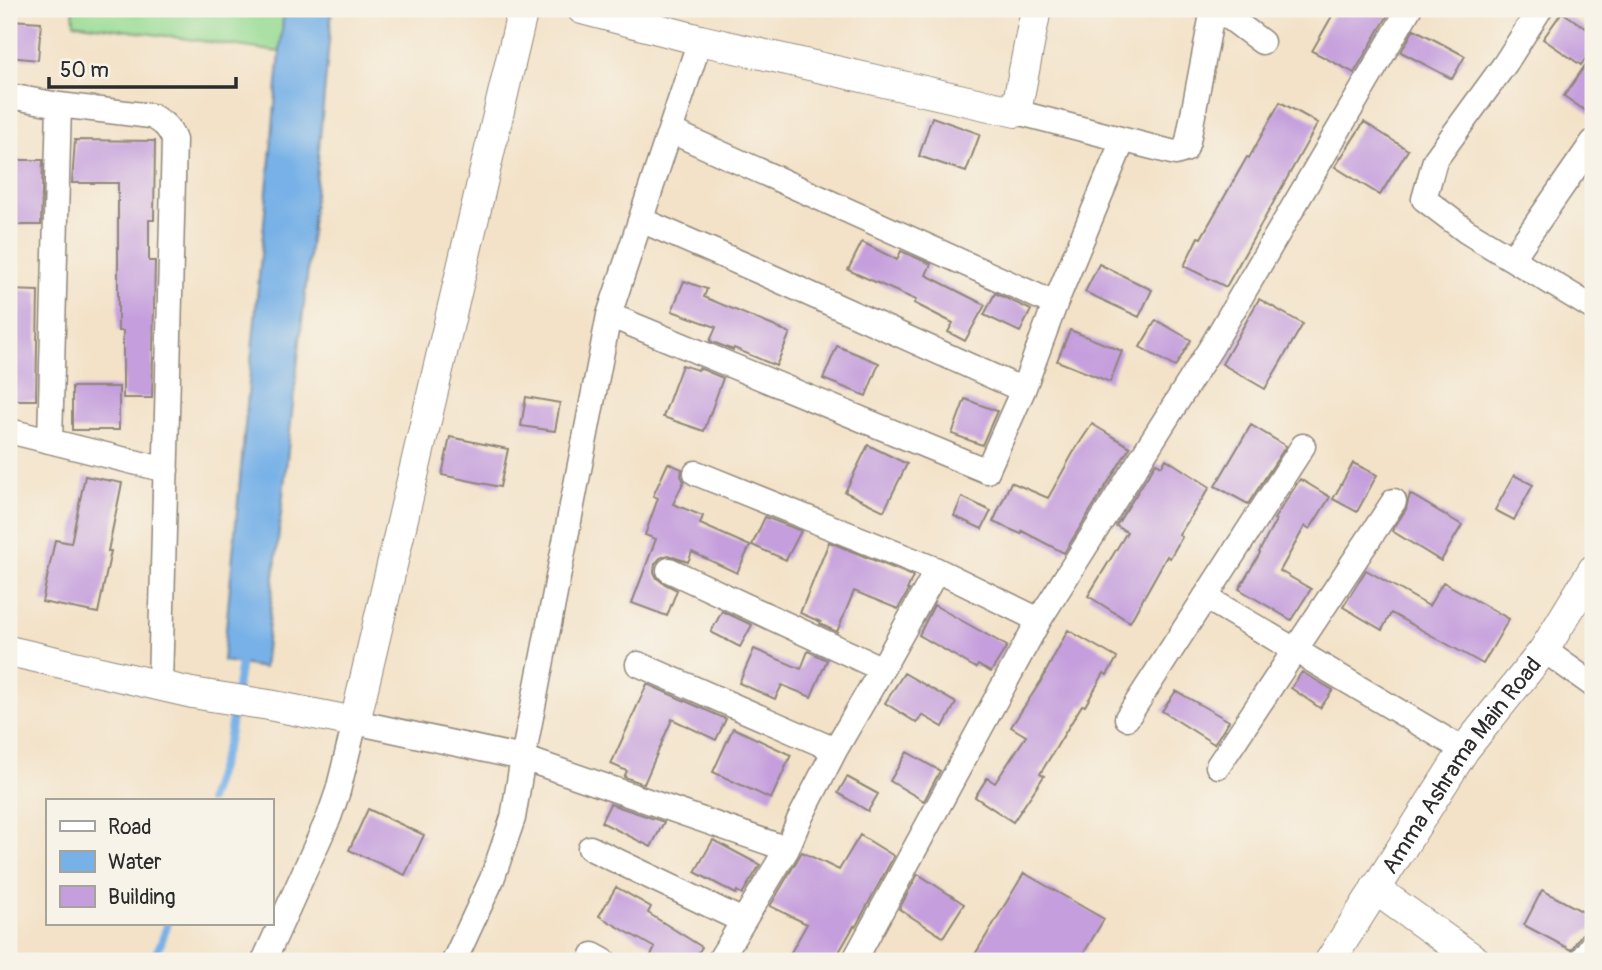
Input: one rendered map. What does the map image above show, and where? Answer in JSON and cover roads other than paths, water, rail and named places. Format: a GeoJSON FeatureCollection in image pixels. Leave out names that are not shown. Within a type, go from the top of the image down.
{"type":"FeatureCollection","features":[{"type":"Feature","properties":{"kind":"street"},"geometry":{"type":"LineString","coordinates":[[264,961],[329,817],[338,791],[523,9]]}},
{"type":"Feature","properties":{"kind":"street"},"geometry":{"type":"LineString","coordinates":[[582,9],[700,40],[1016,112],[1175,153],[1185,150],[1188,141],[1215,9],[1262,42]]}},
{"type":"Feature","properties":{"kind":"street"},"geometry":{"type":"LineString","coordinates":[[1016,112],[1036,9]]}},
{"type":"Feature","properties":{"kind":"street"},"geometry":{"type":"LineString","coordinates":[[854,961],[1040,620],[1212,346],[1409,9]]}},
{"type":"Feature","properties":{"kind":"street"},"geometry":{"type":"LineString","coordinates":[[1540,9],[1435,160],[1424,199],[1466,231],[1593,308]]}},
{"type":"Feature","properties":{"kind":"street"},"geometry":{"type":"LineString","coordinates":[[454,961],[492,879],[513,818],[609,315],[700,40]]}},
{"type":"Feature","properties":{"kind":"street"},"geometry":{"type":"LineString","coordinates":[[9,96],[150,116],[167,126],[174,140],[160,685]]}},
{"type":"Feature","properties":{"kind":"street"},"geometry":{"type":"LineString","coordinates":[[50,441],[58,105]]}},
{"type":"Feature","properties":{"kind":"street"},"geometry":{"type":"LineString","coordinates":[[671,131],[1055,304]]}},
{"type":"Feature","properties":{"kind":"street"},"geometry":{"type":"LineString","coordinates":[[609,315],[987,471],[1023,390],[1055,304],[1123,140]]}},
{"type":"Feature","properties":{"kind":"street"},"geometry":{"type":"LineString","coordinates":[[1512,259],[1593,142]]}},
{"type":"Feature","properties":{"kind":"street"},"geometry":{"type":"LineString","coordinates":[[641,220],[1023,390]]}},
{"type":"Feature","properties":{"kind":"street"},"geometry":{"type":"LineString","coordinates":[[9,430],[166,470]]}},
{"type":"Feature","properties":{"kind":"street"},"geometry":{"type":"LineString","coordinates":[[1127,718],[1303,446]]}},
{"type":"Feature","properties":{"kind":"street"},"geometry":{"type":"LineString","coordinates":[[696,473],[937,570],[1040,620]]}},
{"type":"Feature","properties":{"kind":"street"},"geometry":{"type":"LineString","coordinates":[[1218,766],[1394,501]]}},
{"type":"Feature","properties":{"kind":"street"},"geometry":{"type":"LineString","coordinates":[[668,570],[882,669]]}},
{"type":"Feature","properties":{"kind":"street"},"geometry":{"type":"LineString","coordinates":[[719,961],[788,849],[799,820],[835,750],[937,570]]}},
{"type":"Feature","properties":{"kind":"street","name":"Amma Ashrama Main Road"},"geometry":{"type":"LineString","coordinates":[[1330,961],[1464,750],[1544,650],[1593,570]]}},
{"type":"Feature","properties":{"kind":"street"},"geometry":{"type":"LineString","coordinates":[[1205,597],[1464,750]]}},
{"type":"Feature","properties":{"kind":"street"},"geometry":{"type":"LineString","coordinates":[[1544,650],[1593,685]]}},
{"type":"Feature","properties":{"kind":"street"},"geometry":{"type":"LineString","coordinates":[[9,651],[192,693],[269,705],[523,758],[788,849]]}},
{"type":"Feature","properties":{"kind":"street"},"geometry":{"type":"LineString","coordinates":[[638,664],[835,750]]}},
{"type":"Feature","properties":{"kind":"street"},"geometry":{"type":"LineString","coordinates":[[590,848],[743,921]]}},
{"type":"Feature","properties":{"kind":"street"},"geometry":{"type":"LineString","coordinates":[[1375,889],[1476,961]]}},
{"type":"Feature","properties":{"kind":"street"},"geometry":{"type":"LineString","coordinates":[[1581,961],[1593,944]]}},
{"type":"Feature","properties":{"kind":"water"},"geometry":{"type":"Polygon","coordinates":[[[284,9],[332,9],[308,268],[264,668],[223,661],[284,9]]]}},
{"type":"Feature","properties":{"kind":"waterway"},"geometry":{"type":"LineString","coordinates":[[236,694],[242,655]]}},
{"type":"Feature","properties":{"kind":"waterway"},"geometry":{"type":"LineString","coordinates":[[209,799],[228,742],[234,707]]}},
{"type":"Feature","properties":{"kind":"waterway"},"geometry":{"type":"LineString","coordinates":[[152,961],[167,925]]}}]}
